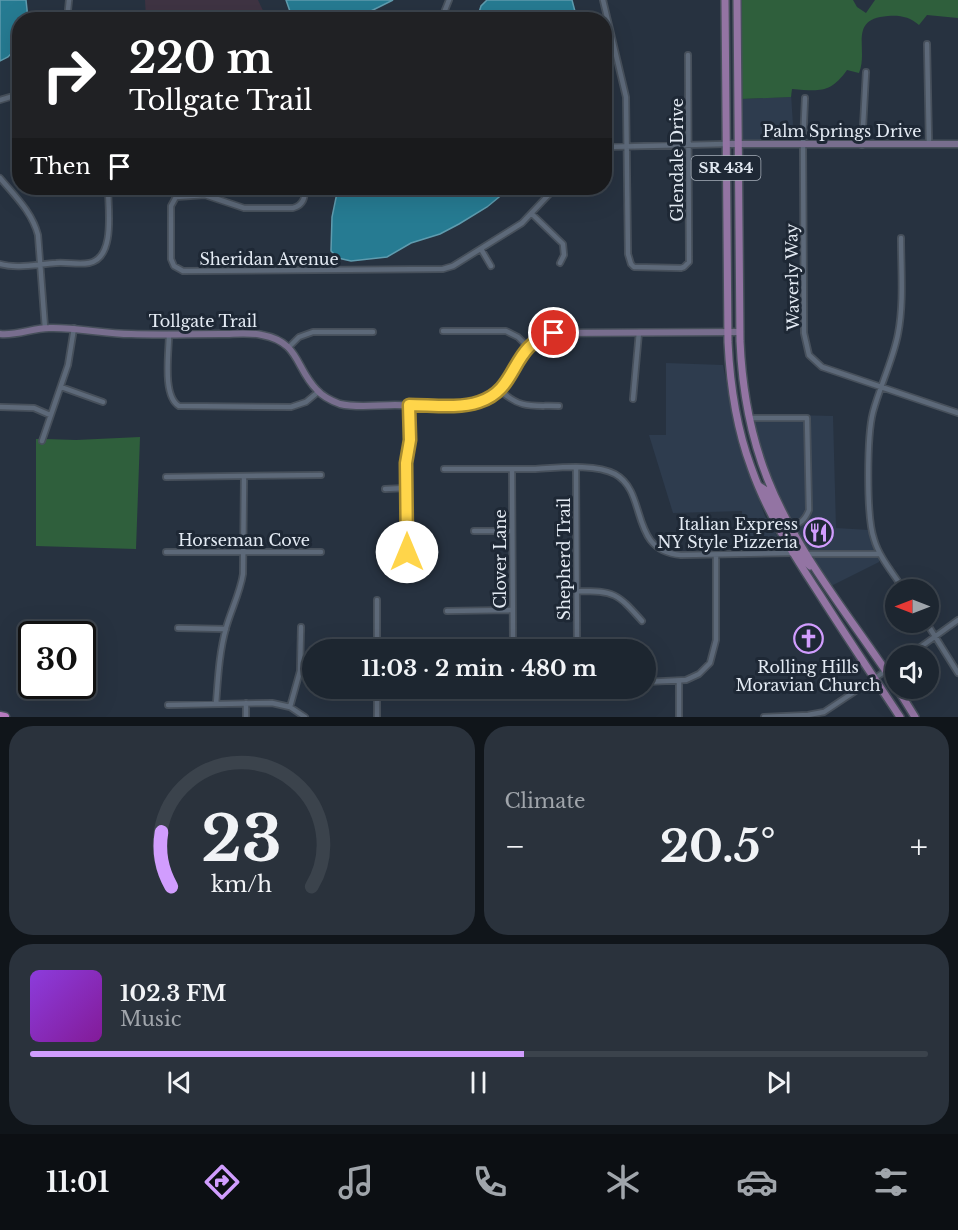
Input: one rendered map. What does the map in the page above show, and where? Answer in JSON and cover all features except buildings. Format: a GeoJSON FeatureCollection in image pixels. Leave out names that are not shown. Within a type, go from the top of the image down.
{"type":"FeatureCollection","features":[{"type":"Feature","properties":{"kind":"highway"},"geometry":{"type":"LineString","coordinates":[[0,716],[5,717]]}},
{"type":"Feature","properties":{"kind":"main road","name":"SR 434"},"geometry":{"type":"LineString","coordinates":[[725,0],[728,332],[730,377],[736,413],[757,484],[771,514],[793,553],[900,717]]}},
{"type":"Feature","properties":{"kind":"main road","name":"SR 434"},"geometry":{"type":"LineString","coordinates":[[737,0],[740,332],[742,378],[749,418],[768,480],[792,526],[827,585],[885,670]]}},
{"type":"Feature","properties":{"kind":"main road"},"geometry":{"type":"LineString","coordinates":[[757,484],[765,490],[781,521],[792,526]]}},
{"type":"Feature","properties":{"kind":"main road"},"geometry":{"type":"LineString","coordinates":[[793,553],[799,554],[807,561],[819,579],[827,585]]}},
{"type":"Feature","properties":{"kind":"main road","name":"SR 434"},"geometry":{"type":"LineString","coordinates":[[904,699],[915,717]]}},
{"type":"Feature","properties":{"kind":"street"},"geometry":{"type":"LineString","coordinates":[[612,35],[625,86],[627,146]]}},
{"type":"Feature","properties":{"kind":"street"},"geometry":{"type":"LineString","coordinates":[[927,44],[929,144]]}},
{"type":"Feature","properties":{"kind":"street","name":"Glendale Drive"},"geometry":{"type":"LineString","coordinates":[[627,146],[628,254],[631,264],[639,268],[681,268],[687,265],[689,255],[688,56]]}},
{"type":"Feature","properties":{"kind":"street"},"geometry":{"type":"LineString","coordinates":[[862,145],[866,72]]}},
{"type":"Feature","properties":{"kind":"street","name":"Waverly Way"},"geometry":{"type":"LineString","coordinates":[[805,98],[803,144],[804,333],[806,346],[814,362],[822,367],[958,413]]}},
{"type":"Feature","properties":{"kind":"street"},"geometry":{"type":"LineString","coordinates":[[612,147],[726,144]]}},
{"type":"Feature","properties":{"kind":"street","name":"Palm Springs Drive"},"geometry":{"type":"LineString","coordinates":[[726,144],[958,144]]}},
{"type":"Feature","properties":{"kind":"street"},"geometry":{"type":"LineString","coordinates":[[0,178],[12,193]]}},
{"type":"Feature","properties":{"kind":"street"},"geometry":{"type":"LineString","coordinates":[[14,195],[30,215],[34,224],[45,328]]}},
{"type":"Feature","properties":{"kind":"street"},"geometry":{"type":"LineString","coordinates":[[0,264],[16,266],[91,263],[101,257],[108,241],[108,195]]}},
{"type":"Feature","properties":{"kind":"street","name":"Sheridan Avenue"},"geometry":{"type":"LineString","coordinates":[[304,195],[304,199],[293,208],[244,208],[205,195],[176,197],[171,206],[171,259],[174,266],[183,272],[443,269],[453,266],[522,223],[549,195]]}},
{"type":"Feature","properties":{"kind":"street"},"geometry":{"type":"LineString","coordinates":[[532,214],[563,244],[564,255],[560,263]]}},
{"type":"Feature","properties":{"kind":"street"},"geometry":{"type":"LineString","coordinates":[[897,579],[880,554],[871,527],[869,431],[880,387],[898,337],[901,320],[901,238]]}},
{"type":"Feature","properties":{"kind":"street"},"geometry":{"type":"LineString","coordinates":[[481,249],[491,266]]}},
{"type":"Feature","properties":{"kind":"street","name":"Tollgate Trail"},"geometry":{"type":"LineString","coordinates":[[0,334],[45,328],[74,328],[118,334],[257,334],[271,337],[289,346]]}},
{"type":"Feature","properties":{"kind":"street"},"geometry":{"type":"LineString","coordinates":[[42,441],[68,365],[74,328]]}},
{"type":"Feature","properties":{"kind":"street"},"geometry":{"type":"LineString","coordinates":[[443,331],[506,331],[518,337],[528,347]]}},
{"type":"Feature","properties":{"kind":"street"},"geometry":{"type":"LineString","coordinates":[[373,332],[313,332],[299,337],[289,346],[318,392],[341,404],[472,404],[492,397],[500,390],[528,347],[547,335],[561,332],[740,332]]}},
{"type":"Feature","properties":{"kind":"street"},"geometry":{"type":"LineString","coordinates":[[633,399],[639,332]]}},
{"type":"Feature","properties":{"kind":"street"},"geometry":{"type":"LineString","coordinates":[[169,334],[169,391],[174,403],[179,406],[291,407],[306,402],[318,392]]}},
{"type":"Feature","properties":{"kind":"street"},"geometry":{"type":"LineString","coordinates":[[61,387],[103,402]]}},
{"type":"Feature","properties":{"kind":"street"},"geometry":{"type":"LineString","coordinates":[[500,390],[521,405],[559,405]]}},
{"type":"Feature","properties":{"kind":"street"},"geometry":{"type":"LineString","coordinates":[[407,552],[406,488],[409,405]]}},
{"type":"Feature","properties":{"kind":"street"},"geometry":{"type":"LineString","coordinates":[[0,407],[34,408],[50,415]]}},
{"type":"Feature","properties":{"kind":"street"},"geometry":{"type":"LineString","coordinates":[[749,418],[807,418],[809,510],[801,523],[792,526]]}},
{"type":"Feature","properties":{"kind":"street"},"geometry":{"type":"LineString","coordinates":[[444,469],[576,468],[604,470],[620,478],[632,496],[646,534],[659,549],[673,555],[793,553]]}},
{"type":"Feature","properties":{"kind":"street","name":"Shepherd Trail"},"geometry":{"type":"LineString","coordinates":[[576,468],[577,639]]}},
{"type":"Feature","properties":{"kind":"street","name":"Clover Lane"},"geometry":{"type":"LineString","coordinates":[[512,469],[513,639]]}},
{"type":"Feature","properties":{"kind":"street"},"geometry":{"type":"LineString","coordinates":[[166,477],[321,476]]}},
{"type":"Feature","properties":{"kind":"street"},"geometry":{"type":"LineString","coordinates":[[216,704],[220,659],[226,629],[242,585],[244,477]]}},
{"type":"Feature","properties":{"kind":"street"},"geometry":{"type":"LineString","coordinates":[[385,489],[406,488]]}},
{"type":"Feature","properties":{"kind":"street"},"geometry":{"type":"LineString","coordinates":[[474,531],[512,531]]}},
{"type":"Feature","properties":{"kind":"street","name":"Horseman Cove"},"geometry":{"type":"LineString","coordinates":[[166,552],[321,552]]}},
{"type":"Feature","properties":{"kind":"street"},"geometry":{"type":"LineString","coordinates":[[808,555],[880,554]]}},
{"type":"Feature","properties":{"kind":"street"},"geometry":{"type":"LineString","coordinates":[[656,682],[679,682],[699,674],[710,663],[716,640],[716,555]]}},
{"type":"Feature","properties":{"kind":"street"},"geometry":{"type":"LineString","coordinates":[[577,591],[601,591],[614,594],[621,598],[642,621]]}},
{"type":"Feature","properties":{"kind":"street"},"geometry":{"type":"LineString","coordinates":[[377,600],[377,639]]}},
{"type":"Feature","properties":{"kind":"street"},"geometry":{"type":"LineString","coordinates":[[447,610],[512,610]]}},
{"type":"Feature","properties":{"kind":"street"},"geometry":{"type":"LineString","coordinates":[[925,645],[958,620]]}},
{"type":"Feature","properties":{"kind":"street"},"geometry":{"type":"LineString","coordinates":[[290,707],[300,671],[301,627]]}},
{"type":"Feature","properties":{"kind":"street"},"geometry":{"type":"LineString","coordinates":[[178,628],[226,629]]}},
{"type":"Feature","properties":{"kind":"street"},"geometry":{"type":"LineString","coordinates":[[933,633],[958,673]]}},
{"type":"Feature","properties":{"kind":"street"},"geometry":{"type":"LineString","coordinates":[[764,717],[793,717],[824,712],[885,670]]}},
{"type":"Feature","properties":{"kind":"street"},"geometry":{"type":"LineString","coordinates":[[679,682],[679,717]]}},
{"type":"Feature","properties":{"kind":"street"},"geometry":{"type":"LineString","coordinates":[[377,699],[377,717]]}},
{"type":"Feature","properties":{"kind":"street"},"geometry":{"type":"LineString","coordinates":[[246,703],[246,717]]}},
{"type":"Feature","properties":{"kind":"street"},"geometry":{"type":"LineString","coordinates":[[168,705],[272,703],[290,707],[305,717]]}},
{"type":"Feature","properties":{"kind":"shaded area"},"geometry":{"type":"Polygon","coordinates":[[[145,0],[258,0],[264,12],[146,12],[145,0]]]}},
{"type":"Feature","properties":{"kind":"shaded area"},"geometry":{"type":"Polygon","coordinates":[[[791,93],[794,142],[741,141],[740,99],[790,97],[791,93]]]}},
{"type":"Feature","properties":{"kind":"shaded area"},"geometry":{"type":"Polygon","coordinates":[[[666,363],[723,365],[738,443],[765,516],[786,551],[743,552],[742,511],[673,513],[649,435],[666,435],[666,363]]]}},
{"type":"Feature","properties":{"kind":"shaded area"},"geometry":{"type":"Polygon","coordinates":[[[751,414],[833,416],[836,528],[869,530],[876,551],[810,552],[795,528],[803,525],[811,510],[810,416],[751,416],[751,414]]]}},
{"type":"Feature","properties":{"kind":"shaded area"},"geometry":{"type":"Polygon","coordinates":[[[805,420],[806,510],[799,521],[793,523],[767,469],[752,421],[805,420]]]}},
{"type":"Feature","properties":{"kind":"shaded area"},"geometry":{"type":"Polygon","coordinates":[[[879,556],[879,562],[831,586],[812,557],[879,556]]]}},
{"type":"Feature","properties":{"kind":"green space"},"geometry":{"type":"Polygon","coordinates":[[[740,0],[853,0],[857,7],[866,13],[875,0],[958,0],[958,18],[927,15],[919,25],[901,16],[875,18],[863,29],[859,73],[847,70],[835,83],[823,89],[792,89],[791,97],[740,99],[740,0]]]}},
{"type":"Feature","properties":{"kind":"green space"},"geometry":{"type":"Polygon","coordinates":[[[140,437],[136,549],[36,546],[36,439],[40,439],[39,443],[43,444],[45,439],[140,437]]]}},
{"type":"Feature","properties":{"kind":"water"},"geometry":{"type":"Polygon","coordinates":[[[0,0],[26,0],[27,12],[12,12],[12,53],[0,61],[0,0]]]}},
{"type":"Feature","properties":{"kind":"water"},"geometry":{"type":"Polygon","coordinates":[[[286,0],[393,0],[369,12],[290,12],[286,0]]]}},
{"type":"Feature","properties":{"kind":"water"},"geometry":{"type":"Polygon","coordinates":[[[487,0],[572,0],[575,12],[479,12],[487,0]]]}},
{"type":"Feature","properties":{"kind":"water"},"geometry":{"type":"Polygon","coordinates":[[[337,195],[502,195],[459,224],[440,234],[411,243],[387,257],[351,261],[338,258],[331,251],[332,217],[337,195]]]}},
{"type":"Feature","properties":{"kind":"place","name":"Italian Express NY Style Pizzeria"},"geometry":{"type":"Point","coordinates":[819,533]}},
{"type":"Feature","properties":{"kind":"place","name":"Rolling Hills Moravian Church"},"geometry":{"type":"Point","coordinates":[808,639]}},
{"type":"Feature","properties":{"kind":"route"},"geometry":{"type":"LineString","coordinates":[[407,552],[406,456],[410,440],[409,405],[464,405],[478,403],[492,397],[507,382],[516,363],[528,347],[540,338],[554,333]]}}]}
